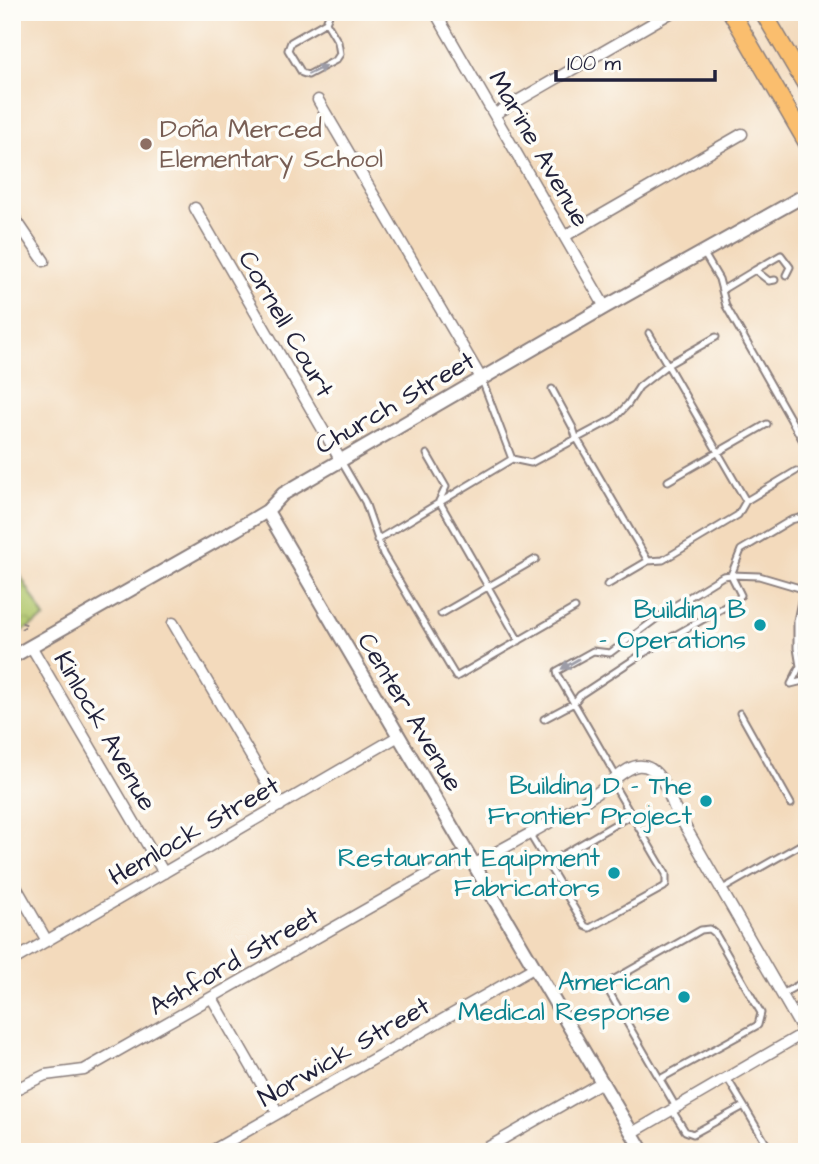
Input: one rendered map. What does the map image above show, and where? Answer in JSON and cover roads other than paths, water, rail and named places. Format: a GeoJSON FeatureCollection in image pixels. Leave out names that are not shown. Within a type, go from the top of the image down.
{"type":"FeatureCollection","features":[{"type":"Feature","properties":{"kind":"main road"},"geometry":{"type":"LineString","coordinates":[[731,12],[807,143]]}},
{"type":"Feature","properties":{"kind":"main road"},"geometry":{"type":"LineString","coordinates":[[763,12],[807,87]]}},
{"type":"Feature","properties":{"kind":"street","name":"Marine Avenue"},"geometry":{"type":"LineString","coordinates":[[435,12],[604,307]]}},
{"type":"Feature","properties":{"kind":"street"},"geometry":{"type":"LineString","coordinates":[[495,114],[672,12]]}},
{"type":"Feature","properties":{"kind":"street"},"geometry":{"type":"LineString","coordinates":[[318,100],[481,378]]}},
{"type":"Feature","properties":{"kind":"street"},"geometry":{"type":"LineString","coordinates":[[565,236],[742,134]]}},
{"type":"Feature","properties":{"kind":"street","name":"Church Street"},"geometry":{"type":"LineString","coordinates":[[12,657],[267,511],[282,494],[481,378],[807,194]]}},
{"type":"Feature","properties":{"kind":"street","name":"Cornell Court"},"geometry":{"type":"LineString","coordinates":[[195,208],[341,461]]}},
{"type":"Feature","properties":{"kind":"street"},"geometry":{"type":"LineString","coordinates":[[12,214],[44,261]]}},
{"type":"Feature","properties":{"kind":"street","name":"Center Avenue"},"geometry":{"type":"LineString","coordinates":[[267,511],[397,737],[475,864],[643,1152]]}},
{"type":"Feature","properties":{"kind":"street"},"geometry":{"type":"LineString","coordinates":[[173,623],[280,806]]}},
{"type":"Feature","properties":{"kind":"street","name":"Kinlock Avenue"},"geometry":{"type":"LineString","coordinates":[[31,646],[164,873]]}},
{"type":"Feature","properties":{"kind":"street","name":"Hemlock Street"},"geometry":{"type":"LineString","coordinates":[[12,961],[397,737]]}},
{"type":"Feature","properties":{"kind":"street","name":"Ashford Street"},"geometry":{"type":"LineString","coordinates":[[12,1091],[45,1075],[84,1070],[458,857],[475,864],[590,798],[638,765],[652,769],[664,785],[721,890]]}},
{"type":"Feature","properties":{"kind":"street"},"geometry":{"type":"LineString","coordinates":[[12,880],[47,941]]}},
{"type":"Feature","properties":{"kind":"street"},"geometry":{"type":"LineString","coordinates":[[632,1133],[805,1034],[721,890]]}},
{"type":"Feature","properties":{"kind":"street","name":"Norwick Street"},"geometry":{"type":"LineString","coordinates":[[210,1152],[535,967]]}},
{"type":"Feature","properties":{"kind":"street"},"geometry":{"type":"LineString","coordinates":[[212,998],[278,1113]]}},
{"type":"Feature","properties":{"kind":"street"},"geometry":{"type":"LineString","coordinates":[[480,1152],[602,1082]]}},
{"type":"Feature","properties":{"kind":"lane"},"geometry":{"type":"LineString","coordinates":[[326,22],[338,42],[340,54],[336,60],[308,75],[302,73],[288,50],[291,42],[326,22],[330,12]]}},
{"type":"Feature","properties":{"kind":"lane"},"geometry":{"type":"LineString","coordinates":[[703,252],[719,279],[726,306],[807,448]]}},
{"type":"Feature","properties":{"kind":"lane"},"geometry":{"type":"LineString","coordinates":[[722,289],[781,255],[790,267],[786,275]]}},
{"type":"Feature","properties":{"kind":"lane"},"geometry":{"type":"LineString","coordinates":[[755,270],[769,281],[775,280]]}},
{"type":"Feature","properties":{"kind":"lane"},"geometry":{"type":"LineString","coordinates":[[649,333],[746,501]]}},
{"type":"Feature","properties":{"kind":"lane"},"geometry":{"type":"LineString","coordinates":[[377,540],[512,459],[531,463],[615,418],[639,387],[667,365],[716,337]]}},
{"type":"Feature","properties":{"kind":"lane"},"geometry":{"type":"LineString","coordinates":[[481,378],[512,459]]}},
{"type":"Feature","properties":{"kind":"lane"},"geometry":{"type":"LineString","coordinates":[[552,389],[576,437],[648,561]]}},
{"type":"Feature","properties":{"kind":"lane"},"geometry":{"type":"LineString","coordinates":[[668,481],[767,424]]}},
{"type":"Feature","properties":{"kind":"lane"},"geometry":{"type":"LineString","coordinates":[[427,454],[446,487],[439,501]]}},
{"type":"Feature","properties":{"kind":"lane"},"geometry":{"type":"LineString","coordinates":[[341,461],[365,502],[383,554],[456,677],[576,608]]}},
{"type":"Feature","properties":{"kind":"lane"},"geometry":{"type":"LineString","coordinates":[[607,585],[648,561],[663,560],[738,515],[746,501],[796,471]]}},
{"type":"Feature","properties":{"kind":"lane"},"geometry":{"type":"LineString","coordinates":[[439,501],[519,641]]}},
{"type":"Feature","properties":{"kind":"lane"},"geometry":{"type":"LineString","coordinates":[[544,719],[574,703],[580,695],[642,654],[737,600],[741,595],[731,575],[741,550],[791,520],[807,516]]}},
{"type":"Feature","properties":{"kind":"lane"},"geometry":{"type":"LineString","coordinates":[[441,614],[536,559]]}},
{"type":"Feature","properties":{"kind":"lane"},"geometry":{"type":"LineString","coordinates":[[807,572],[797,621],[800,666],[791,684],[807,680]]}},
{"type":"Feature","properties":{"kind":"lane"},"geometry":{"type":"LineString","coordinates":[[529,833],[585,926],[590,928],[663,887],[666,884],[666,874],[631,815],[557,671],[593,651],[610,653],[668,610],[723,576],[760,576],[803,589]]}},
{"type":"Feature","properties":{"kind":"lane"},"geometry":{"type":"LineString","coordinates":[[740,713],[791,804]]}},
{"type":"Feature","properties":{"kind":"lane"},"geometry":{"type":"LineString","coordinates":[[547,864],[631,815]]}},
{"type":"Feature","properties":{"kind":"lane"},"geometry":{"type":"LineString","coordinates":[[721,890],[807,841]]}},
{"type":"Feature","properties":{"kind":"lane"},"geometry":{"type":"LineString","coordinates":[[660,1079],[758,1025],[761,1019],[761,1013],[715,933],[710,929],[701,930],[613,980],[608,990],[660,1079],[685,1131],[693,1135],[744,1106]]}},
{"type":"Feature","properties":{"kind":"lane"},"geometry":{"type":"LineString","coordinates":[[782,994],[807,979]]}},
{"type":"Feature","properties":{"kind":"lane"},"geometry":{"type":"LineString","coordinates":[[799,984],[807,998]]}},
{"type":"Feature","properties":{"kind":"lane"},"geometry":{"type":"LineString","coordinates":[[727,1078],[771,1152]]}},
{"type":"Feature","properties":{"kind":"place","name":"Doña Merced Elementary School"},"geometry":{"type":"Point","coordinates":[146,144]}},
{"type":"Feature","properties":{"kind":"place","name":"Building B - Operations"},"geometry":{"type":"Point","coordinates":[760,625]}},
{"type":"Feature","properties":{"kind":"place","name":"Building D - The Frontier Project"},"geometry":{"type":"Point","coordinates":[706,801]}},
{"type":"Feature","properties":{"kind":"place","name":"Restaurant Equipment Fabricators"},"geometry":{"type":"Point","coordinates":[614,873]}},
{"type":"Feature","properties":{"kind":"place","name":"American Medical Response"},"geometry":{"type":"Point","coordinates":[684,997]}}]}
